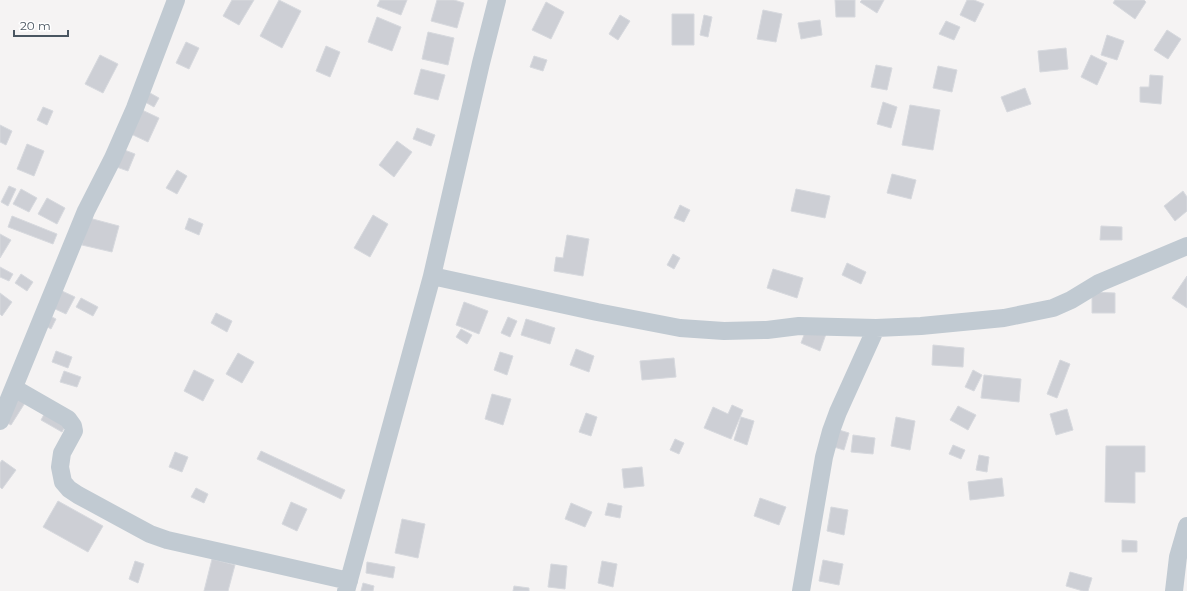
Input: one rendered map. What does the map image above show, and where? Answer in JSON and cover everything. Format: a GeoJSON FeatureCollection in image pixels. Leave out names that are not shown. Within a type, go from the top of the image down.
{"type":"FeatureCollection","features":[{"type":"Feature","properties":{"kind":"street"},"geometry":{"type":"LineString","coordinates":[[2,409],[14,388],[83,218],[113,158],[135,108],[176,0]]}},
{"type":"Feature","properties":{"kind":"street"},"geometry":{"type":"LineString","coordinates":[[14,388],[68,418],[74,426],[74,431],[62,453],[60,467],[63,482],[69,490],[150,534],[167,540],[347,586],[432,276],[497,0]]}},
{"type":"Feature","properties":{"kind":"street"},"geometry":{"type":"LineString","coordinates":[[432,276],[680,328],[724,331],[767,330],[798,326],[876,328],[921,326],[1004,318],[1053,308],[1071,300],[1099,283],[1187,246]]}},
{"type":"Feature","properties":{"kind":"street"},"geometry":{"type":"LineString","coordinates":[[801,591],[824,457],[831,431],[876,328]]}},
{"type":"Feature","properties":{"kind":"street"},"geometry":{"type":"LineString","coordinates":[[1174,591],[1178,557],[1187,526]]}},
{"type":"Feature","properties":{"kind":"building"},"geometry":{"type":"Polygon","coordinates":[[[232,0],[254,0],[239,25],[223,16],[232,0]]]}},
{"type":"Feature","properties":{"kind":"building"},"geometry":{"type":"Polygon","coordinates":[[[279,0],[301,11],[282,48],[260,36],[279,0]]]}},
{"type":"Feature","properties":{"kind":"building"},"geometry":{"type":"Polygon","coordinates":[[[380,0],[407,0],[401,15],[377,6],[380,0]]]}},
{"type":"Feature","properties":{"kind":"building"},"geometry":{"type":"Polygon","coordinates":[[[437,0],[454,0],[464,3],[457,28],[431,21],[437,0]]]}},
{"type":"Feature","properties":{"kind":"building"},"geometry":{"type":"Polygon","coordinates":[[[835,0],[855,0],[855,17],[836,17],[835,0]]]}},
{"type":"Feature","properties":{"kind":"building"},"geometry":{"type":"Polygon","coordinates":[[[862,0],[884,0],[877,13],[860,2],[862,0]]]}},
{"type":"Feature","properties":{"kind":"building"},"geometry":{"type":"Polygon","coordinates":[[[967,0],[974,0],[984,4],[975,22],[960,15],[967,0]]]}},
{"type":"Feature","properties":{"kind":"building"},"geometry":{"type":"Polygon","coordinates":[[[1115,0],[1144,0],[1146,2],[1135,19],[1113,3],[1115,0]]]}},
{"type":"Feature","properties":{"kind":"building"},"geometry":{"type":"Polygon","coordinates":[[[546,2],[564,12],[551,39],[532,30],[546,2]]]}},
{"type":"Feature","properties":{"kind":"building"},"geometry":{"type":"Polygon","coordinates":[[[763,10],[782,14],[776,42],[757,39],[763,10]]]}},
{"type":"Feature","properties":{"kind":"building"},"geometry":{"type":"Polygon","coordinates":[[[672,14],[694,14],[694,45],[672,45],[672,14]]]}},
{"type":"Feature","properties":{"kind":"building"},"geometry":{"type":"Polygon","coordinates":[[[620,15],[630,21],[618,40],[609,34],[620,15]]]}},
{"type":"Feature","properties":{"kind":"building"},"geometry":{"type":"Polygon","coordinates":[[[704,15],[712,17],[708,37],[700,35],[704,15]]]}},
{"type":"Feature","properties":{"kind":"building"},"geometry":{"type":"Polygon","coordinates":[[[377,17],[401,27],[392,51],[368,42],[377,17]]]}},
{"type":"Feature","properties":{"kind":"building"},"geometry":{"type":"Polygon","coordinates":[[[820,20],[822,35],[801,39],[798,23],[820,20]]]}},
{"type":"Feature","properties":{"kind":"building"},"geometry":{"type":"Polygon","coordinates":[[[946,21],[960,27],[954,40],[939,34],[946,21]]]}},
{"type":"Feature","properties":{"kind":"building"},"geometry":{"type":"Polygon","coordinates":[[[1167,30],[1181,39],[1168,59],[1154,50],[1167,30]]]}},
{"type":"Feature","properties":{"kind":"building"},"geometry":{"type":"Polygon","coordinates":[[[428,32],[454,38],[448,65],[422,59],[428,32]]]}},
{"type":"Feature","properties":{"kind":"building"},"geometry":{"type":"Polygon","coordinates":[[[1107,35],[1124,41],[1117,60],[1101,55],[1107,35]]]}},
{"type":"Feature","properties":{"kind":"building"},"geometry":{"type":"Polygon","coordinates":[[[186,42],[199,48],[189,69],[176,63],[186,42]]]}},
{"type":"Feature","properties":{"kind":"building"},"geometry":{"type":"Polygon","coordinates":[[[326,46],[340,52],[330,77],[316,71],[326,46]]]}},
{"type":"Feature","properties":{"kind":"building"},"geometry":{"type":"Polygon","coordinates":[[[1066,48],[1068,69],[1040,72],[1038,51],[1066,48]]]}},
{"type":"Feature","properties":{"kind":"building"},"geometry":{"type":"Polygon","coordinates":[[[100,55],[118,64],[103,93],[85,84],[100,55]]]}},
{"type":"Feature","properties":{"kind":"building"},"geometry":{"type":"Polygon","coordinates":[[[1091,55],[1107,63],[1097,85],[1081,77],[1091,55]]]}},
{"type":"Feature","properties":{"kind":"building"},"geometry":{"type":"Polygon","coordinates":[[[534,56],[547,60],[543,71],[530,67],[534,56]]]}},
{"type":"Feature","properties":{"kind":"building"},"geometry":{"type":"Polygon","coordinates":[[[876,65],[892,68],[887,90],[871,87],[876,65]]]}},
{"type":"Feature","properties":{"kind":"building"},"geometry":{"type":"Polygon","coordinates":[[[938,66],[957,70],[952,92],[933,88],[938,66]]]}},
{"type":"Feature","properties":{"kind":"building"},"geometry":{"type":"Polygon","coordinates":[[[421,69],[445,75],[438,100],[414,94],[421,69]]]}},
{"type":"Feature","properties":{"kind":"building"},"geometry":{"type":"Polygon","coordinates":[[[1150,75],[1163,76],[1161,104],[1140,102],[1140,87],[1149,87],[1150,75]]]}},
{"type":"Feature","properties":{"kind":"building"},"geometry":{"type":"Polygon","coordinates":[[[141,88],[159,98],[154,107],[136,97],[141,88]]]}},
{"type":"Feature","properties":{"kind":"building"},"geometry":{"type":"Polygon","coordinates":[[[1025,88],[1031,104],[1007,112],[1001,97],[1025,88]]]}},
{"type":"Feature","properties":{"kind":"building"},"geometry":{"type":"Polygon","coordinates":[[[883,102],[897,107],[891,128],[877,124],[883,102]]]}},
{"type":"Feature","properties":{"kind":"building"},"geometry":{"type":"Polygon","coordinates":[[[910,105],[940,110],[933,150],[902,145],[910,105]]]}},
{"type":"Feature","properties":{"kind":"building"},"geometry":{"type":"Polygon","coordinates":[[[43,107],[53,111],[47,125],[37,120],[43,107]]]}},
{"type":"Feature","properties":{"kind":"building"},"geometry":{"type":"Polygon","coordinates":[[[142,110],[159,118],[148,142],[131,134],[142,110]]]}},
{"type":"Feature","properties":{"kind":"building"},"geometry":{"type":"Polygon","coordinates":[[[0,125],[12,131],[6,145],[0,142],[0,125]]]}},
{"type":"Feature","properties":{"kind":"building"},"geometry":{"type":"Polygon","coordinates":[[[417,128],[435,135],[431,146],[413,139],[417,128]]]}},
{"type":"Feature","properties":{"kind":"building"},"geometry":{"type":"Polygon","coordinates":[[[397,141],[412,152],[394,177],[379,165],[397,141]]]}},
{"type":"Feature","properties":{"kind":"building"},"geometry":{"type":"Polygon","coordinates":[[[27,144],[44,151],[34,176],[17,169],[27,144]]]}},
{"type":"Feature","properties":{"kind":"building"},"geometry":{"type":"Polygon","coordinates":[[[114,146],[135,154],[128,171],[108,164],[114,146]]]}},
{"type":"Feature","properties":{"kind":"building"},"geometry":{"type":"Polygon","coordinates":[[[177,170],[187,176],[177,194],[166,188],[177,170]]]}},
{"type":"Feature","properties":{"kind":"building"},"geometry":{"type":"Polygon","coordinates":[[[892,174],[916,180],[911,199],[887,193],[892,174]]]}},
{"type":"Feature","properties":{"kind":"building"},"geometry":{"type":"Polygon","coordinates":[[[9,186],[16,189],[8,206],[1,202],[9,186]]]}},
{"type":"Feature","properties":{"kind":"building"},"geometry":{"type":"Polygon","coordinates":[[[21,189],[37,198],[29,212],[13,204],[21,189]]]}},
{"type":"Feature","properties":{"kind":"building"},"geometry":{"type":"Polygon","coordinates":[[[796,189],[830,196],[825,218],[791,211],[796,189]]]}},
{"type":"Feature","properties":{"kind":"building"},"geometry":{"type":"Polygon","coordinates":[[[1183,191],[1187,197],[1187,211],[1175,221],[1164,206],[1183,191]]]}},
{"type":"Feature","properties":{"kind":"building"},"geometry":{"type":"Polygon","coordinates":[[[47,198],[65,208],[57,224],[38,214],[47,198]]]}},
{"type":"Feature","properties":{"kind":"building"},"geometry":{"type":"Polygon","coordinates":[[[680,205],[690,210],[684,222],[674,218],[680,205]]]}},
{"type":"Feature","properties":{"kind":"building"},"geometry":{"type":"Polygon","coordinates":[[[373,215],[388,224],[370,257],[354,248],[373,215]]]}},
{"type":"Feature","properties":{"kind":"building"},"geometry":{"type":"Polygon","coordinates":[[[12,216],[57,234],[53,244],[8,227],[12,216]]]}},
{"type":"Feature","properties":{"kind":"building"},"geometry":{"type":"Polygon","coordinates":[[[89,218],[119,226],[112,252],[82,245],[89,218]]]}},
{"type":"Feature","properties":{"kind":"building"},"geometry":{"type":"Polygon","coordinates":[[[189,218],[203,224],[199,235],[185,229],[189,218]]]}},
{"type":"Feature","properties":{"kind":"building"},"geometry":{"type":"Polygon","coordinates":[[[1101,226],[1122,227],[1122,240],[1100,240],[1101,226]]]}},
{"type":"Feature","properties":{"kind":"building"},"geometry":{"type":"Polygon","coordinates":[[[0,234],[11,240],[0,258],[0,234]]]}},
{"type":"Feature","properties":{"kind":"building"},"geometry":{"type":"Polygon","coordinates":[[[567,235],[589,239],[583,276],[554,271],[556,257],[563,258],[567,235]]]}},
{"type":"Feature","properties":{"kind":"building"},"geometry":{"type":"Polygon","coordinates":[[[673,254],[680,258],[674,269],[667,265],[673,254]]]}},
{"type":"Feature","properties":{"kind":"building"},"geometry":{"type":"Polygon","coordinates":[[[847,263],[866,272],[861,284],[842,275],[847,263]]]}},
{"type":"Feature","properties":{"kind":"building"},"geometry":{"type":"Polygon","coordinates":[[[0,267],[13,274],[9,281],[0,277],[0,267]]]}},
{"type":"Feature","properties":{"kind":"building"},"geometry":{"type":"Polygon","coordinates":[[[773,269],[803,278],[797,298],[767,288],[773,269]]]}},
{"type":"Feature","properties":{"kind":"building"},"geometry":{"type":"Polygon","coordinates":[[[21,274],[33,282],[27,291],[15,283],[21,274]]]}},
{"type":"Feature","properties":{"kind":"building"},"geometry":{"type":"Polygon","coordinates":[[[1187,276],[1187,308],[1172,298],[1187,276]]]}},
{"type":"Feature","properties":{"kind":"building"},"geometry":{"type":"Polygon","coordinates":[[[62,291],[75,297],[66,314],[53,308],[62,291]]]}},
{"type":"Feature","properties":{"kind":"building"},"geometry":{"type":"Polygon","coordinates":[[[1092,292],[1115,293],[1115,313],[1092,313],[1092,292]]]}},
{"type":"Feature","properties":{"kind":"building"},"geometry":{"type":"Polygon","coordinates":[[[0,293],[12,302],[2,316],[0,314],[0,293]]]}},
{"type":"Feature","properties":{"kind":"building"},"geometry":{"type":"Polygon","coordinates":[[[81,298],[98,307],[93,316],[76,307],[81,298]]]}},
{"type":"Feature","properties":{"kind":"building"},"geometry":{"type":"Polygon","coordinates":[[[464,302],[488,311],[479,334],[456,325],[464,302]]]}},
{"type":"Feature","properties":{"kind":"building"},"geometry":{"type":"Polygon","coordinates":[[[42,312],[56,319],[51,329],[37,321],[42,312]]]}},
{"type":"Feature","properties":{"kind":"building"},"geometry":{"type":"Polygon","coordinates":[[[216,313],[232,321],[227,332],[211,323],[216,313]]]}},
{"type":"Feature","properties":{"kind":"building"},"geometry":{"type":"Polygon","coordinates":[[[508,317],[517,321],[510,337],[501,333],[508,317]]]}},
{"type":"Feature","properties":{"kind":"building"},"geometry":{"type":"Polygon","coordinates":[[[526,319],[555,328],[550,344],[521,335],[526,319]]]}},
{"type":"Feature","properties":{"kind":"building"},"geometry":{"type":"Polygon","coordinates":[[[807,327],[826,334],[820,351],[801,343],[807,327]]]}},
{"type":"Feature","properties":{"kind":"building"},"geometry":{"type":"Polygon","coordinates":[[[461,329],[472,335],[467,344],[456,337],[461,329]]]}},
{"type":"Feature","properties":{"kind":"building"},"geometry":{"type":"Polygon","coordinates":[[[933,345],[964,348],[963,367],[932,365],[933,345]]]}},
{"type":"Feature","properties":{"kind":"building"},"geometry":{"type":"Polygon","coordinates":[[[576,349],[594,356],[589,372],[570,365],[576,349]]]}},
{"type":"Feature","properties":{"kind":"building"},"geometry":{"type":"Polygon","coordinates":[[[56,351],[72,357],[68,368],[52,362],[56,351]]]}},
{"type":"Feature","properties":{"kind":"building"},"geometry":{"type":"Polygon","coordinates":[[[500,352],[513,356],[507,375],[494,370],[500,352]]]}},
{"type":"Feature","properties":{"kind":"building"},"geometry":{"type":"Polygon","coordinates":[[[238,353],[254,362],[242,383],[226,374],[238,353]]]}},
{"type":"Feature","properties":{"kind":"building"},"geometry":{"type":"Polygon","coordinates":[[[674,358],[676,377],[642,380],[640,361],[674,358]]]}},
{"type":"Feature","properties":{"kind":"building"},"geometry":{"type":"Polygon","coordinates":[[[1060,360],[1070,364],[1057,398],[1047,394],[1060,360]]]}},
{"type":"Feature","properties":{"kind":"building"},"geometry":{"type":"Polygon","coordinates":[[[194,370],[214,380],[203,401],[184,391],[194,370]]]}},
{"type":"Feature","properties":{"kind":"building"},"geometry":{"type":"Polygon","coordinates":[[[973,370],[982,375],[974,391],[965,387],[973,370]]]}},
{"type":"Feature","properties":{"kind":"building"},"geometry":{"type":"Polygon","coordinates":[[[64,371],[81,377],[77,387],[60,382],[64,371]]]}},
{"type":"Feature","properties":{"kind":"building"},"geometry":{"type":"Polygon","coordinates":[[[984,375],[1021,379],[1019,402],[981,398],[984,375]]]}},
{"type":"Feature","properties":{"kind":"building"},"geometry":{"type":"Polygon","coordinates":[[[15,389],[28,398],[11,425],[0,419],[15,389]]]}},
{"type":"Feature","properties":{"kind":"building"},"geometry":{"type":"Polygon","coordinates":[[[492,394],[511,399],[503,425],[485,419],[492,394]]]}},
{"type":"Feature","properties":{"kind":"building"},"geometry":{"type":"Polygon","coordinates":[[[732,405],[743,410],[731,439],[704,428],[713,407],[728,414],[732,405]]]}},
{"type":"Feature","properties":{"kind":"building"},"geometry":{"type":"Polygon","coordinates":[[[958,406],[976,415],[968,430],[950,420],[958,406]]]}},
{"type":"Feature","properties":{"kind":"building"},"geometry":{"type":"Polygon","coordinates":[[[47,409],[68,421],[62,432],[41,420],[47,409]]]}},
{"type":"Feature","properties":{"kind":"building"},"geometry":{"type":"Polygon","coordinates":[[[1067,409],[1073,430],[1056,435],[1050,414],[1067,409]]]}},
{"type":"Feature","properties":{"kind":"building"},"geometry":{"type":"Polygon","coordinates":[[[586,413],[597,417],[591,436],[579,432],[586,413]]]}},
{"type":"Feature","properties":{"kind":"building"},"geometry":{"type":"Polygon","coordinates":[[[741,417],[754,421],[747,445],[734,440],[741,417]]]}},
{"type":"Feature","properties":{"kind":"building"},"geometry":{"type":"Polygon","coordinates":[[[896,417],[915,421],[910,450],[891,446],[896,417]]]}},
{"type":"Feature","properties":{"kind":"building"},"geometry":{"type":"Polygon","coordinates":[[[839,430],[849,433],[844,450],[834,447],[839,430]]]}},
{"type":"Feature","properties":{"kind":"building"},"geometry":{"type":"Polygon","coordinates":[[[853,435],[875,438],[873,454],[851,452],[853,435]]]}},
{"type":"Feature","properties":{"kind":"building"},"geometry":{"type":"Polygon","coordinates":[[[675,439],[684,443],[679,454],[670,450],[675,439]]]}},
{"type":"Feature","properties":{"kind":"building"},"geometry":{"type":"Polygon","coordinates":[[[953,445],[965,450],[961,459],[949,454],[953,445]]]}},
{"type":"Feature","properties":{"kind":"building"},"geometry":{"type":"Polygon","coordinates":[[[1106,446],[1145,446],[1145,472],[1135,472],[1135,503],[1105,502],[1106,446]]]}},
{"type":"Feature","properties":{"kind":"building"},"geometry":{"type":"Polygon","coordinates":[[[261,451],[345,490],[341,499],[257,459],[261,451]]]}},
{"type":"Feature","properties":{"kind":"building"},"geometry":{"type":"Polygon","coordinates":[[[175,452],[188,457],[182,472],[169,467],[175,452]]]}},
{"type":"Feature","properties":{"kind":"building"},"geometry":{"type":"Polygon","coordinates":[[[979,455],[989,457],[987,472],[976,470],[979,455]]]}},
{"type":"Feature","properties":{"kind":"building"},"geometry":{"type":"Polygon","coordinates":[[[2,460],[16,470],[2,489],[0,487],[0,463],[2,460]]]}},
{"type":"Feature","properties":{"kind":"building"},"geometry":{"type":"Polygon","coordinates":[[[642,467],[644,486],[624,488],[622,469],[642,467]]]}},
{"type":"Feature","properties":{"kind":"building"},"geometry":{"type":"Polygon","coordinates":[[[1002,478],[1004,496],[970,500],[968,482],[1002,478]]]}},
{"type":"Feature","properties":{"kind":"building"},"geometry":{"type":"Polygon","coordinates":[[[196,488],[208,494],[204,503],[191,497],[196,488]]]}},
{"type":"Feature","properties":{"kind":"building"},"geometry":{"type":"Polygon","coordinates":[[[760,498],[786,507],[779,525],[754,516],[760,498]]]}},
{"type":"Feature","properties":{"kind":"building"},"geometry":{"type":"Polygon","coordinates":[[[58,501],[103,526],[88,552],[43,527],[58,501]]]}},
{"type":"Feature","properties":{"kind":"building"},"geometry":{"type":"Polygon","coordinates":[[[291,502],[307,509],[297,531],[282,524],[291,502]]]}},
{"type":"Feature","properties":{"kind":"building"},"geometry":{"type":"Polygon","coordinates":[[[571,503],[592,512],[585,527],[565,519],[571,503]]]}},
{"type":"Feature","properties":{"kind":"building"},"geometry":{"type":"Polygon","coordinates":[[[608,503],[622,506],[620,518],[605,515],[608,503]]]}},
{"type":"Feature","properties":{"kind":"building"},"geometry":{"type":"Polygon","coordinates":[[[831,507],[848,510],[844,535],[827,531],[831,507]]]}},
{"type":"Feature","properties":{"kind":"building"},"geometry":{"type":"Polygon","coordinates":[[[402,519],[425,524],[418,558],[395,553],[402,519]]]}},
{"type":"Feature","properties":{"kind":"building"},"geometry":{"type":"Polygon","coordinates":[[[1122,540],[1137,541],[1137,552],[1122,552],[1122,540]]]}},
{"type":"Feature","properties":{"kind":"building"},"geometry":{"type":"Polygon","coordinates":[[[212,559],[235,565],[228,591],[204,591],[212,559]]]}},
{"type":"Feature","properties":{"kind":"building"},"geometry":{"type":"Polygon","coordinates":[[[823,560],[843,564],[839,585],[819,581],[823,560]]]}},
{"type":"Feature","properties":{"kind":"building"},"geometry":{"type":"Polygon","coordinates":[[[135,561],[144,564],[138,583],[129,579],[135,561]]]}},
{"type":"Feature","properties":{"kind":"building"},"geometry":{"type":"Polygon","coordinates":[[[602,561],[617,564],[613,587],[598,583],[602,561]]]}},
{"type":"Feature","properties":{"kind":"building"},"geometry":{"type":"Polygon","coordinates":[[[367,562],[395,567],[393,578],[366,573],[367,562]]]}},
{"type":"Feature","properties":{"kind":"building"},"geometry":{"type":"Polygon","coordinates":[[[551,564],[567,566],[565,589],[548,587],[551,564]]]}},
{"type":"Feature","properties":{"kind":"building"},"geometry":{"type":"Polygon","coordinates":[[[1070,572],[1092,578],[1088,591],[1066,586],[1070,572]]]}},
{"type":"Feature","properties":{"kind":"building"},"geometry":{"type":"Polygon","coordinates":[[[363,583],[374,586],[373,591],[361,591],[363,583]]]}},
{"type":"Feature","properties":{"kind":"building"},"geometry":{"type":"Polygon","coordinates":[[[514,586],[529,588],[529,591],[513,591],[514,586]]]}}]}
